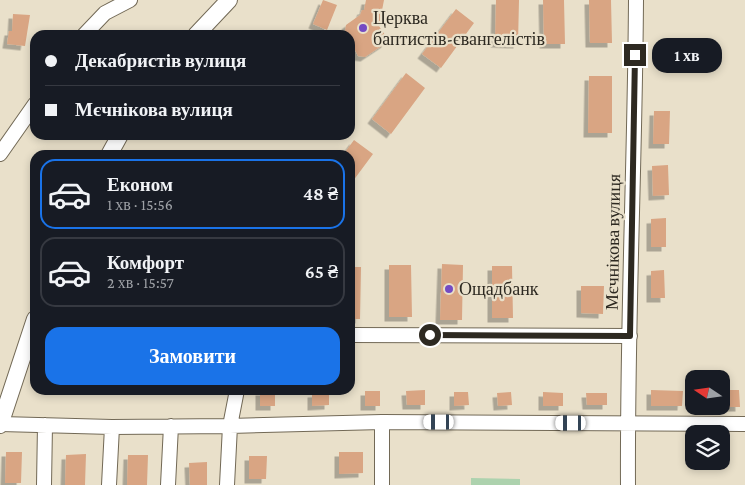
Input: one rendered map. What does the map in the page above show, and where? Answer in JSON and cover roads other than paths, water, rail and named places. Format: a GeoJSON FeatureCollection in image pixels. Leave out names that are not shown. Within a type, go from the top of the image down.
{"type":"FeatureCollection","features":[{"type":"Feature","properties":{"kind":"main road"},"geometry":{"type":"LineString","coordinates":[[201,30],[229,0]]}},
{"type":"Feature","properties":{"kind":"main road"},"geometry":{"type":"LineString","coordinates":[[0,424],[30,334]]}},
{"type":"Feature","properties":{"kind":"street","name":"Мєчнікова вулиця"},"geometry":{"type":"LineString","coordinates":[[628,485],[636,0]]}},
{"type":"Feature","properties":{"kind":"street"},"geometry":{"type":"LineString","coordinates":[[89,30],[119,2]]}},
{"type":"Feature","properties":{"kind":"street"},"geometry":{"type":"LineString","coordinates":[[0,154],[30,111]]}},
{"type":"Feature","properties":{"kind":"street"},"geometry":{"type":"LineString","coordinates":[[355,334],[630,336]]}},
{"type":"Feature","properties":{"kind":"street"},"geometry":{"type":"LineString","coordinates":[[227,485],[230,426],[236,395]]}},
{"type":"Feature","properties":{"kind":"street"},"geometry":{"type":"LineString","coordinates":[[0,424],[112,427],[382,422],[745,424]]}},
{"type":"Feature","properties":{"kind":"street"},"geometry":{"type":"LineString","coordinates":[[382,422],[382,485]]}},
{"type":"Feature","properties":{"kind":"street"},"geometry":{"type":"LineString","coordinates":[[44,485],[45,425]]}},
{"type":"Feature","properties":{"kind":"street"},"geometry":{"type":"LineString","coordinates":[[168,485],[171,426]]}},
{"type":"Feature","properties":{"kind":"street"},"geometry":{"type":"LineString","coordinates":[[109,485],[112,427]]}},
{"type":"Feature","properties":{"kind":"place","name":"Церква баптистів-євангелістів"},"geometry":{"type":"Point","coordinates":[363,28]}},
{"type":"Feature","properties":{"kind":"place","name":"Ощадбанк"},"geometry":{"type":"Point","coordinates":[449,289]}}]}
